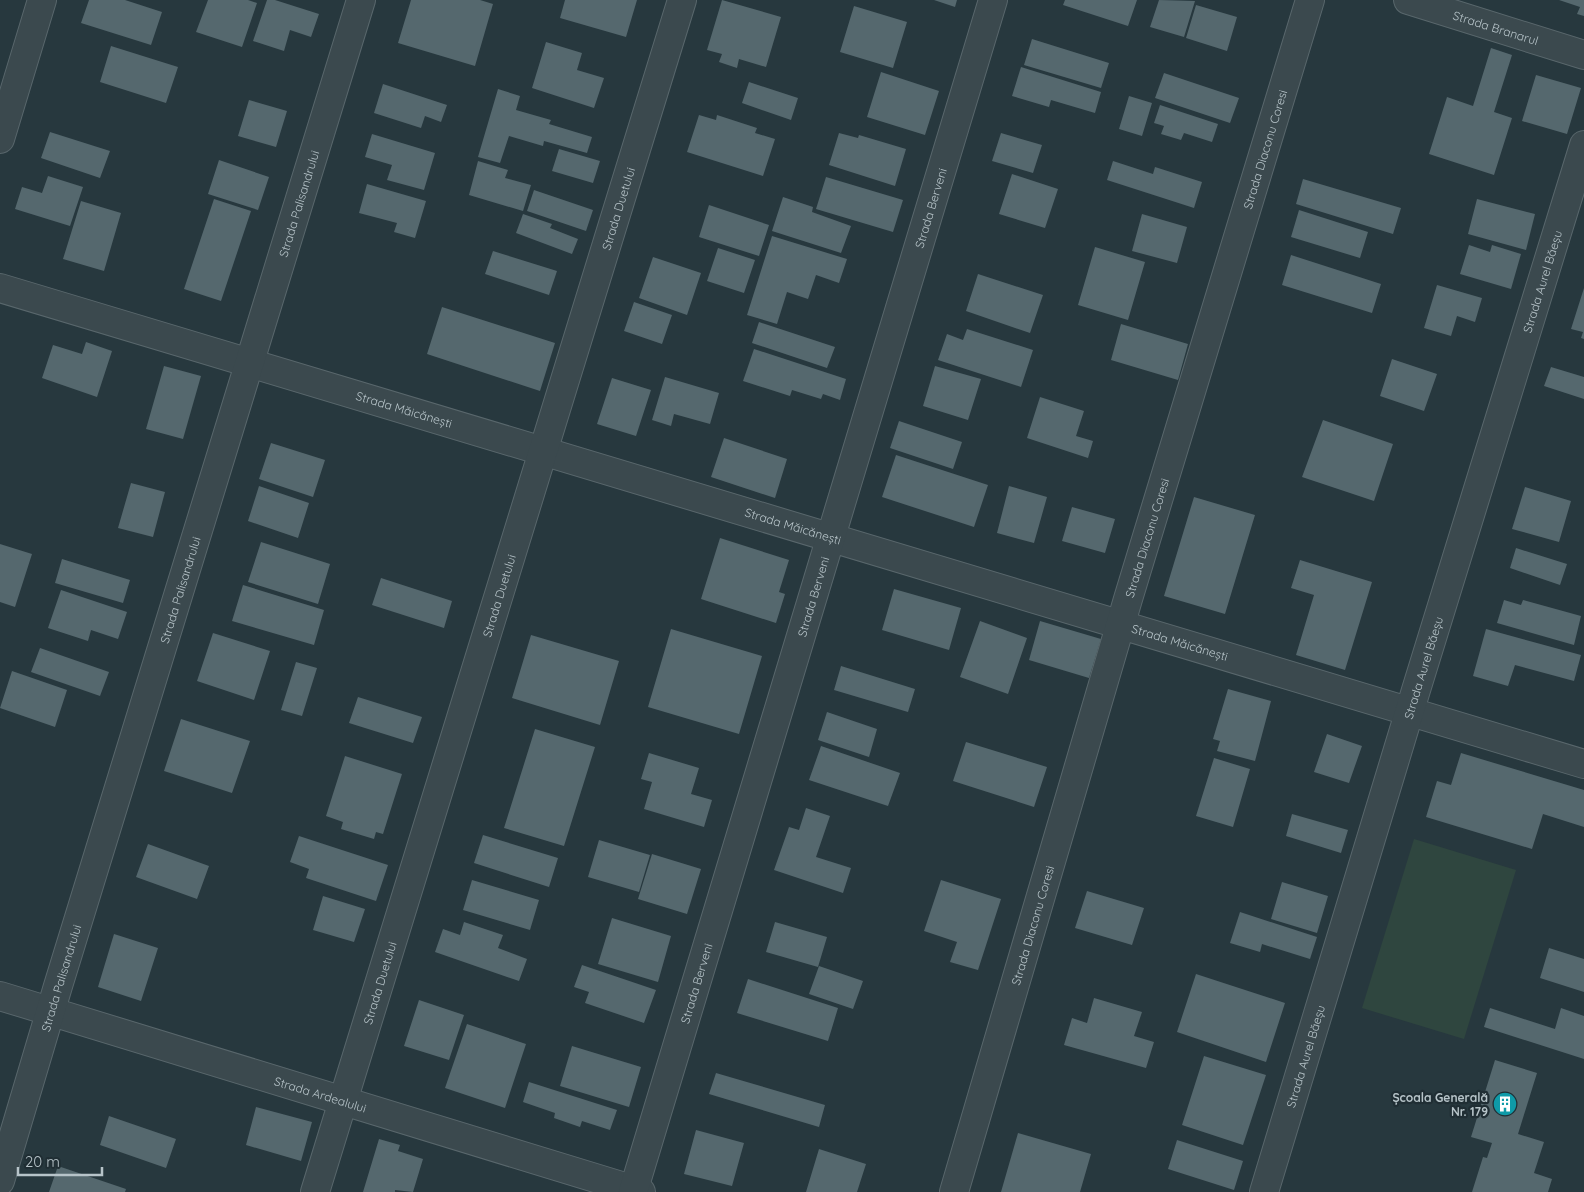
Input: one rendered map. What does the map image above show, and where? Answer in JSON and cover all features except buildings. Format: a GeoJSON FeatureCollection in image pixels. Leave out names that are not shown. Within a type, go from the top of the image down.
{"type":"FeatureCollection","features":[{"type":"Feature","properties":{"kind":"street"},"geometry":{"type":"LineString","coordinates":[[0,139],[42,0]]}},
{"type":"Feature","properties":{"kind":"street","name":"Strada Palisandrului"},"geometry":{"type":"LineString","coordinates":[[0,1181],[50,1012],[361,0]]}},
{"type":"Feature","properties":{"kind":"street","name":"Strada Duetului"},"geometry":{"type":"LineString","coordinates":[[315,1192],[341,1102],[682,0]]}},
{"type":"Feature","properties":{"kind":"street","name":"Strada Berveni"},"geometry":{"type":"LineString","coordinates":[[636,1191],[993,0]]}},
{"type":"Feature","properties":{"kind":"street","name":"Strada Diaconu Coresi"},"geometry":{"type":"LineString","coordinates":[[954,1192],[1121,623],[1310,0]]}},
{"type":"Feature","properties":{"kind":"street","name":"Strada Branarul"},"geometry":{"type":"LineString","coordinates":[[1408,0],[1584,54]]}},
{"type":"Feature","properties":{"kind":"street","name":"Strada Aurel Băeșu"},"geometry":{"type":"LineString","coordinates":[[1264,1192],[1584,145]]}},
{"type":"Feature","properties":{"kind":"street","name":"Strada Măicănești"},"geometry":{"type":"LineString","coordinates":[[0,288],[831,538],[1121,623],[1584,764]]}},
{"type":"Feature","properties":{"kind":"street","name":"Strada Ardealului"},"geometry":{"type":"LineString","coordinates":[[0,996],[636,1191]]}},
{"type":"Feature","properties":{"kind":"green space"},"geometry":{"type":"Polygon","coordinates":[[[1414,839],[1516,870],[1464,1039],[1362,1008],[1414,839]]]}},
{"type":"Feature","properties":{"kind":"place","name":"Școala Generală Nr. 179"},"geometry":{"type":"Point","coordinates":[1505,1104]}}]}
